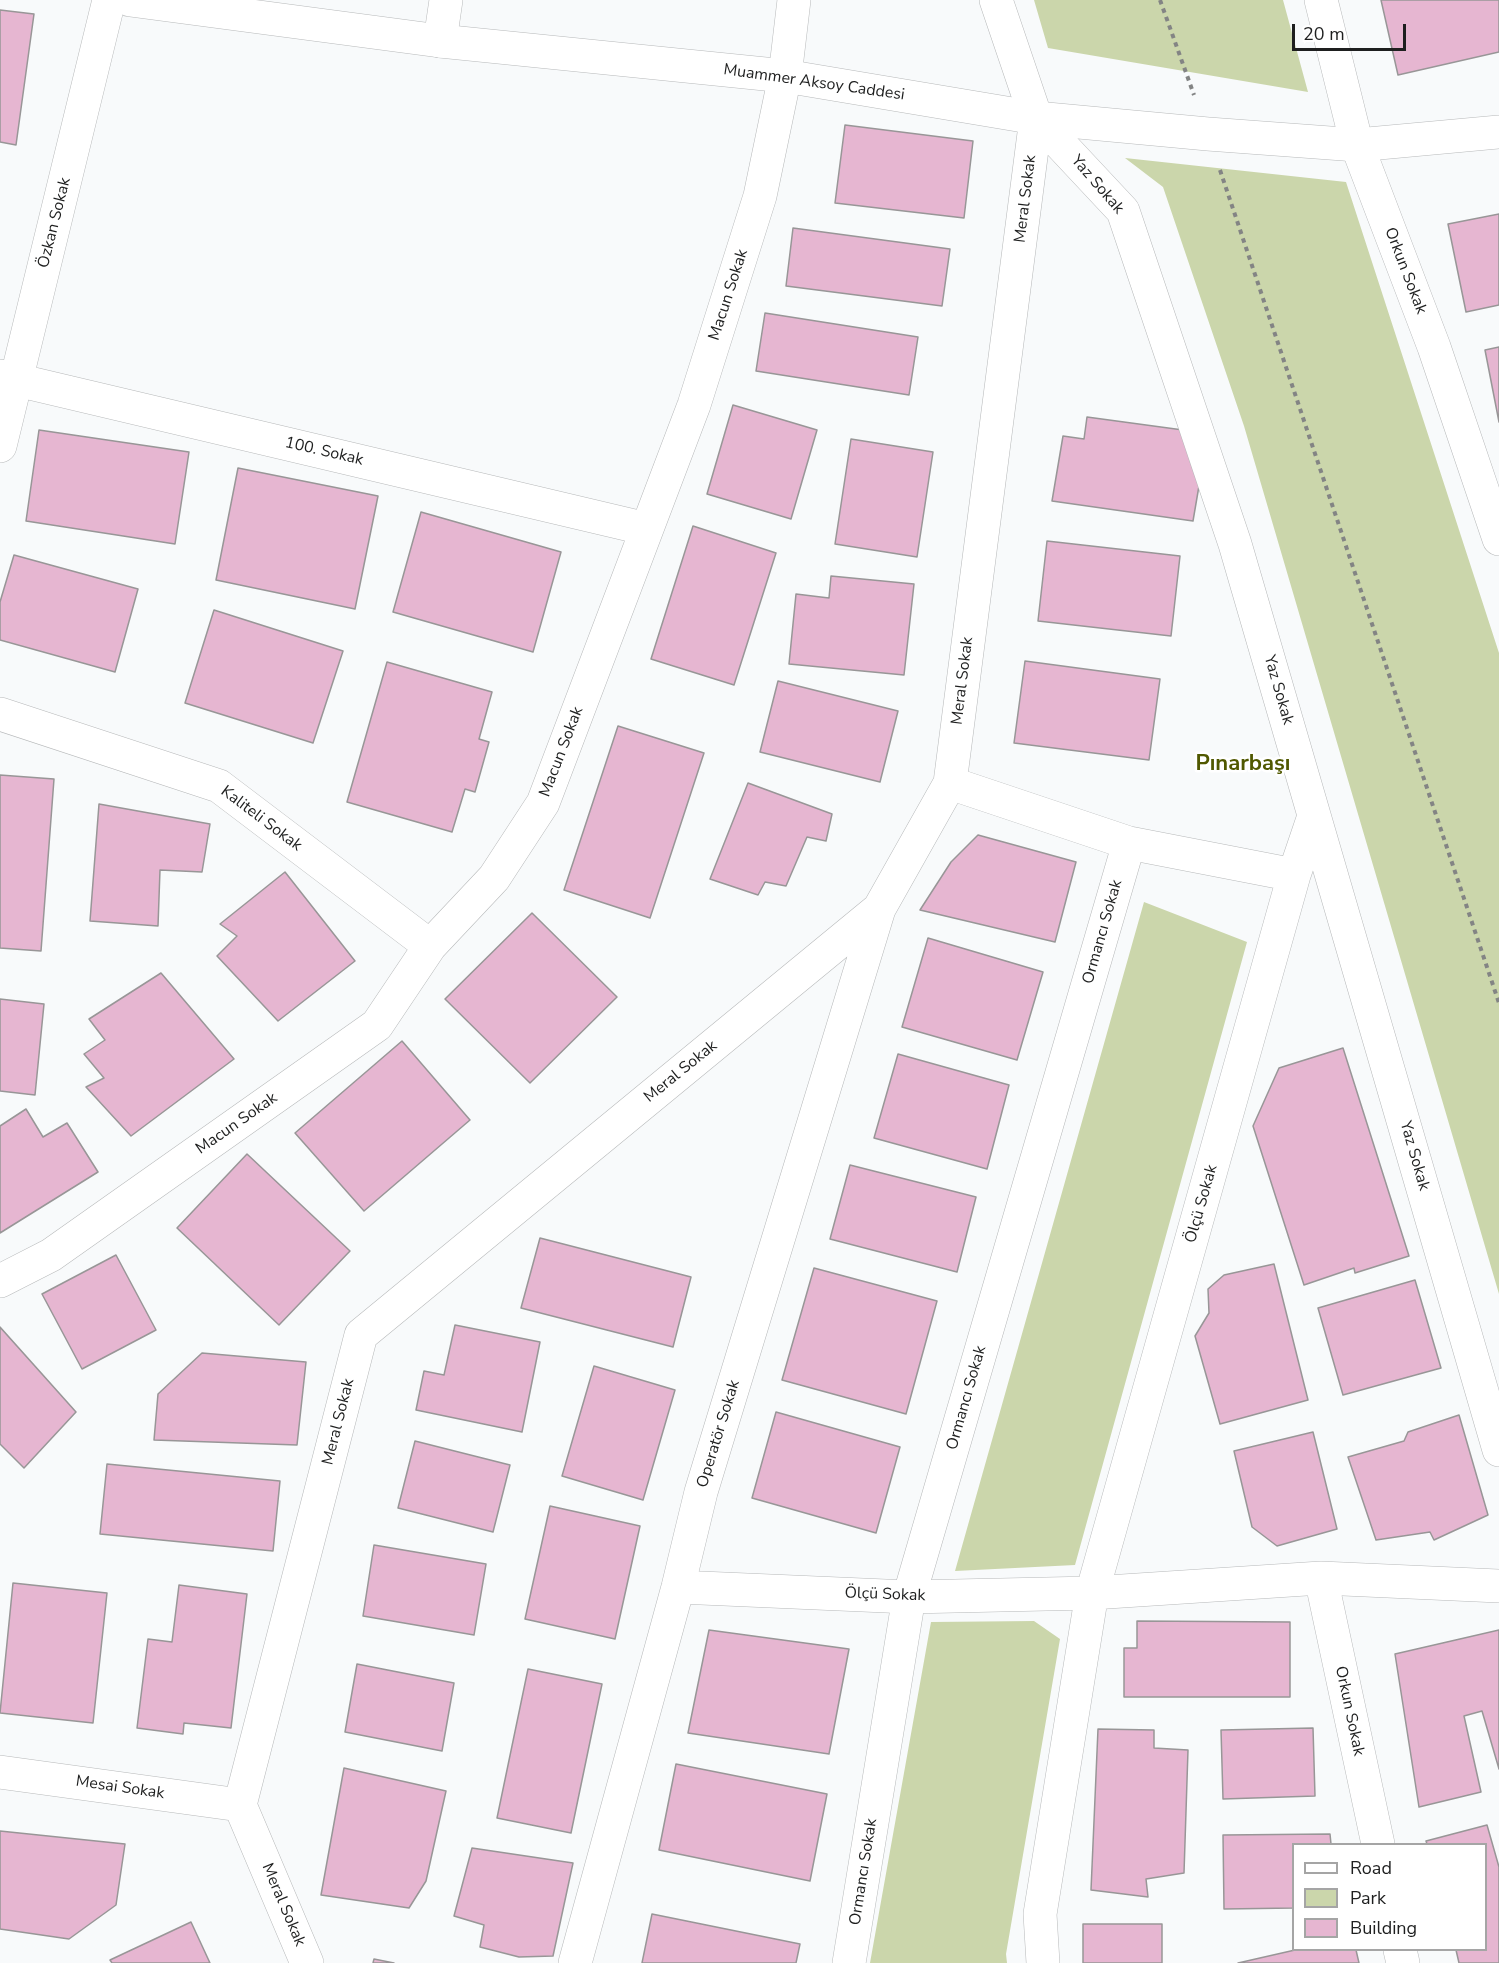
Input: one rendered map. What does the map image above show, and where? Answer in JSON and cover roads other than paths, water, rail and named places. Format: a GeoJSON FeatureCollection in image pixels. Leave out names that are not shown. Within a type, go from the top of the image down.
{"type":"FeatureCollection","features":[{"type":"Feature","properties":{"kind":"street","name":"Özkan Sokak"},"geometry":{"type":"LineString","coordinates":[[0,446],[8,378],[109,0]]}},
{"type":"Feature","properties":{"kind":"street","name":"Muammer Aksoy Caddesi"},"geometry":{"type":"LineString","coordinates":[[130,0],[440,41],[785,76],[1036,118],[1357,145],[1499,132]]}},
{"type":"Feature","properties":{"kind":"street"},"geometry":{"type":"LineString","coordinates":[[440,41],[446,0]]}},
{"type":"Feature","properties":{"kind":"street","name":"Macun Sokak"},"geometry":{"type":"LineString","coordinates":[[0,1281],[51,1255],[377,1025],[430,946],[494,878],[543,803],[694,405],[760,196],[785,76],[794,0]]}},
{"type":"Feature","properties":{"kind":"street","name":"Yaz Sokak"},"geometry":{"type":"LineString","coordinates":[[996,0],[1036,118],[1124,211],[1235,544],[1499,1449]]}},
{"type":"Feature","properties":{"kind":"street","name":"Orkun Sokak"},"geometry":{"type":"LineString","coordinates":[[1321,0],[1357,145],[1434,347],[1499,539]]}},
{"type":"Feature","properties":{"kind":"street","name":"Meral Sokak"},"geometry":{"type":"LineString","coordinates":[[308,1963],[240,1805],[361,1335],[879,909],[950,783],[1036,118]]}},
{"type":"Feature","properties":{"kind":"street","name":"100. Sokak"},"geometry":{"type":"LineString","coordinates":[[8,378],[647,529]]}},
{"type":"Feature","properties":{"kind":"street","name":"Kaliteli Sokak"},"geometry":{"type":"LineString","coordinates":[[0,714],[219,786],[430,946]]}},
{"type":"Feature","properties":{"kind":"street"},"geometry":{"type":"LineString","coordinates":[[950,783],[1129,843],[1294,875]]}},
{"type":"Feature","properties":{"kind":"street","name":"Ölçü Sokak"},"geometry":{"type":"LineString","coordinates":[[1043,1963],[1040,1914],[1092,1593],[1294,875],[1314,816]]}},
{"type":"Feature","properties":{"kind":"street","name":"Ormancı Sokak"},"geometry":{"type":"LineString","coordinates":[[849,1963],[909,1597],[1129,843]]}},
{"type":"Feature","properties":{"kind":"street","name":"Operatör Sokak"},"geometry":{"type":"LineString","coordinates":[[575,1963],[678,1587],[701,1492],[879,909]]}},
{"type":"Feature","properties":{"kind":"street","name":"Orkun Sokak"},"geometry":{"type":"LineString","coordinates":[[1321,1578],[1378,1843]]}},
{"type":"Feature","properties":{"kind":"street","name":"Ölçü Sokak"},"geometry":{"type":"LineString","coordinates":[[678,1587],[909,1597],[1092,1593],[1321,1578],[1499,1586]]}},
{"type":"Feature","properties":{"kind":"street","name":"Mesai Sokak"},"geometry":{"type":"LineString","coordinates":[[0,1772],[240,1805]]}},
{"type":"Feature","properties":{"kind":"district","name":"Pınarbaşı"},"geometry":{"type":"Point","coordinates":[1243,765]}}]}
